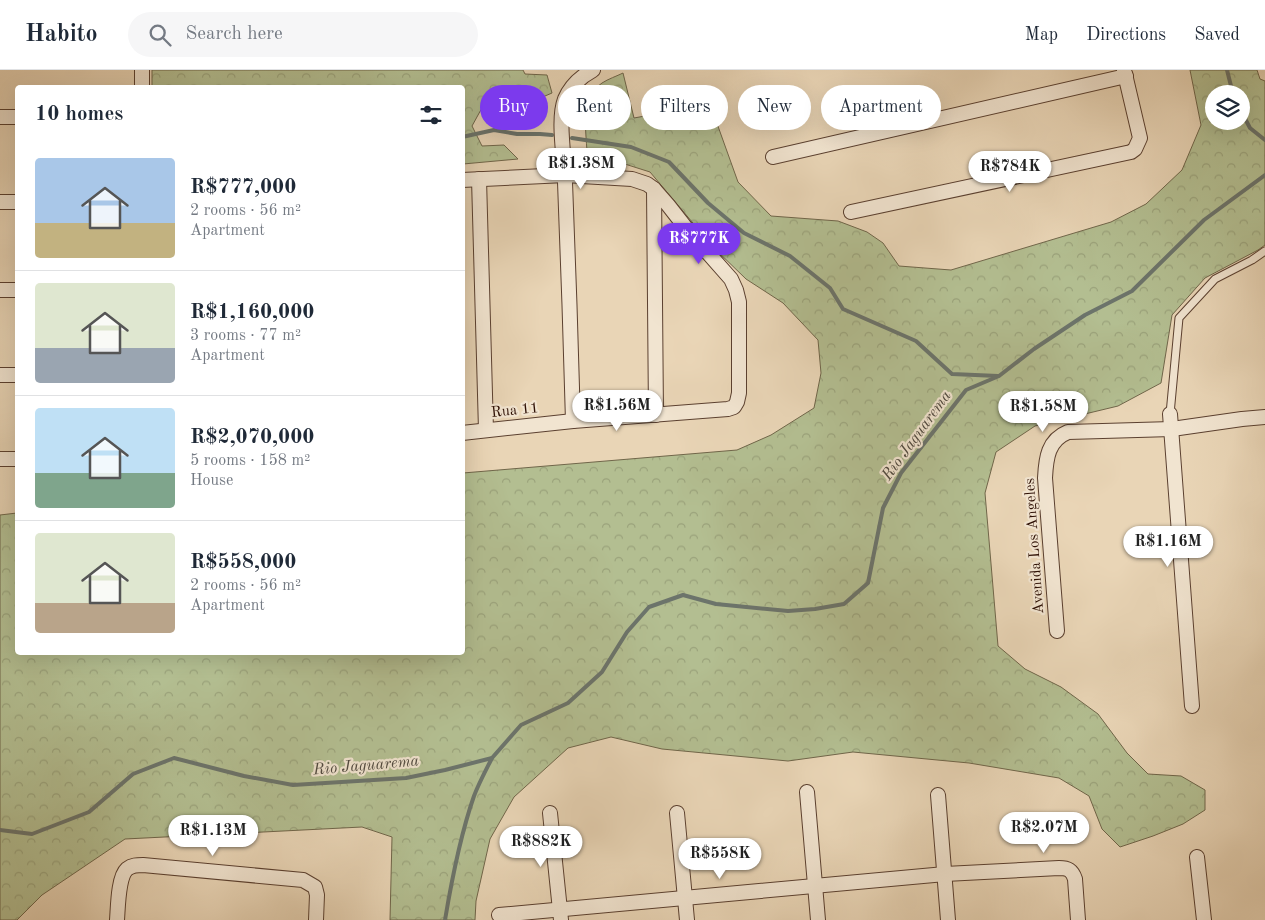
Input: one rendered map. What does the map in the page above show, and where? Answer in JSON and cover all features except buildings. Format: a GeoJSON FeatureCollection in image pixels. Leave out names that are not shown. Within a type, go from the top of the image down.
{"type":"FeatureCollection","features":[{"type":"Feature","properties":{"kind":"street"},"geometry":{"type":"LineString","coordinates":[[142,70],[142,85]]}},
{"type":"Feature","properties":{"kind":"street"},"geometry":{"type":"LineString","coordinates":[[573,421],[562,120],[565,100],[574,83],[593,70]]}},
{"type":"Feature","properties":{"kind":"street"},"geometry":{"type":"LineString","coordinates":[[773,157],[1125,73],[1140,138],[1135,149],[1131,152],[851,212]]}},
{"type":"Feature","properties":{"kind":"street"},"geometry":{"type":"LineString","coordinates":[[0,117],[15,117]]}},
{"type":"Feature","properties":{"kind":"street"},"geometry":{"type":"LineString","coordinates":[[465,180],[565,175],[632,179],[647,184],[654,189],[656,415]]}},
{"type":"Feature","properties":{"kind":"street"},"geometry":{"type":"LineString","coordinates":[[479,179],[486,430]]}},
{"type":"Feature","properties":{"kind":"street","name":"Rua 11"},"geometry":{"type":"LineString","coordinates":[[465,433],[734,407],[737,402],[738,393],[738,302],[736,290],[731,279],[654,189]]}},
{"type":"Feature","properties":{"kind":"street"},"geometry":{"type":"LineString","coordinates":[[0,202],[15,202]]}},
{"type":"Feature","properties":{"kind":"street"},"geometry":{"type":"LineString","coordinates":[[0,290],[15,290]]}},
{"type":"Feature","properties":{"kind":"street"},"geometry":{"type":"LineString","coordinates":[[0,375],[15,375]]}},
{"type":"Feature","properties":{"kind":"street"},"geometry":{"type":"LineString","coordinates":[[1170,414],[1192,706]]}},
{"type":"Feature","properties":{"kind":"street","name":"Avenida Los Angeles"},"geometry":{"type":"LineString","coordinates":[[1057,631],[1045,478],[1046,464],[1055,440],[1068,432],[1172,428],[1265,415]]}},
{"type":"Feature","properties":{"kind":"street"},"geometry":{"type":"LineString","coordinates":[[0,459],[15,459]]}},
{"type":"Feature","properties":{"kind":"street"},"geometry":{"type":"LineString","coordinates":[[807,792],[818,920]]}},
{"type":"Feature","properties":{"kind":"street"},"geometry":{"type":"LineString","coordinates":[[938,795],[948,920]]}},
{"type":"Feature","properties":{"kind":"street"},"geometry":{"type":"LineString","coordinates":[[550,813],[560,915]]}},
{"type":"Feature","properties":{"kind":"street"},"geometry":{"type":"LineString","coordinates":[[677,813],[687,920]]}},
{"type":"Feature","properties":{"kind":"street"},"geometry":{"type":"LineString","coordinates":[[1198,857],[1204,920]]}},
{"type":"Feature","properties":{"kind":"street"},"geometry":{"type":"LineString","coordinates":[[117,920],[123,876],[128,869],[135,865],[143,865],[302,880],[315,887],[317,895],[316,920]]}},
{"type":"Feature","properties":{"kind":"street"},"geometry":{"type":"LineString","coordinates":[[498,915],[560,915],[685,898],[944,874],[1068,868],[1073,873],[1075,879],[1078,920]]}},
{"type":"Feature","properties":{"kind":"lane"},"geometry":{"type":"LineString","coordinates":[[1170,414],[1179,318],[1215,280],[1265,251]]}},
{"type":"Feature","properties":{"kind":"green space"},"geometry":{"type":"Polygon","coordinates":[[[152,70],[523,70],[525,74],[547,75],[552,93],[548,95],[548,85],[480,85],[480,111],[472,126],[482,146],[504,145],[518,159],[465,164],[465,85],[152,85],[152,70]]]}},
{"type":"Feature","properties":{"kind":"green space"},"geometry":{"type":"Polygon","coordinates":[[[1190,70],[1257,70],[1260,79],[1265,81],[1265,245],[1205,278],[1172,315],[1161,383],[1118,406],[1035,426],[996,452],[985,493],[998,646],[1025,669],[1061,687],[1098,714],[1127,753],[1148,774],[1181,776],[1205,790],[1205,810],[1183,824],[1120,847],[1102,829],[1089,796],[1059,778],[969,763],[853,752],[788,761],[662,749],[611,737],[568,748],[514,797],[490,839],[476,901],[475,920],[390,920],[392,837],[362,827],[125,839],[42,895],[17,920],[0,920],[0,515],[15,513],[15,655],[465,655],[465,473],[737,450],[771,435],[814,408],[821,373],[818,340],[783,303],[746,279],[714,248],[650,172],[587,152],[586,130],[631,130],[631,106],[634,118],[641,117],[641,130],[719,130],[738,182],[771,216],[838,221],[867,232],[883,243],[899,266],[951,270],[1111,222],[1146,204],[1182,170],[1201,125],[1190,70]]]}},
{"type":"Feature","properties":{"kind":"green space"},"geometry":{"type":"Polygon","coordinates":[[[623,73],[626,85],[600,85],[602,83],[623,73]]]}},
{"type":"Feature","properties":{"kind":"waterway"},"geometry":{"type":"LineString","coordinates":[[1227,70],[1231,85]]}},
{"type":"Feature","properties":{"kind":"waterway"},"geometry":{"type":"LineString","coordinates":[[1250,128],[1265,140]]}},
{"type":"Feature","properties":{"kind":"waterway"},"geometry":{"type":"LineString","coordinates":[[465,136],[494,130],[517,134],[552,135]]}},
{"type":"Feature","properties":{"kind":"waterway"},"geometry":{"type":"LineString","coordinates":[[572,138],[631,147],[669,162],[708,203],[744,233],[790,256],[830,288],[843,309],[916,341],[952,374],[998,376]]}},
{"type":"Feature","properties":{"kind":"waterway","name":"Rio Jaguarema"},"geometry":{"type":"LineString","coordinates":[[0,830],[32,834],[89,812],[133,774],[174,758],[244,776],[293,785],[406,778],[492,758],[521,725],[568,703],[602,672],[627,632],[649,607],[683,595],[716,604],[788,611],[844,604],[868,583],[883,508],[901,473],[966,390],[999,376],[1034,349],[1085,315],[1132,291],[1204,220],[1265,175]]}},
{"type":"Feature","properties":{"kind":"waterway"},"geometry":{"type":"LineString","coordinates":[[445,920],[465,826],[474,796],[492,758]]}}]}
